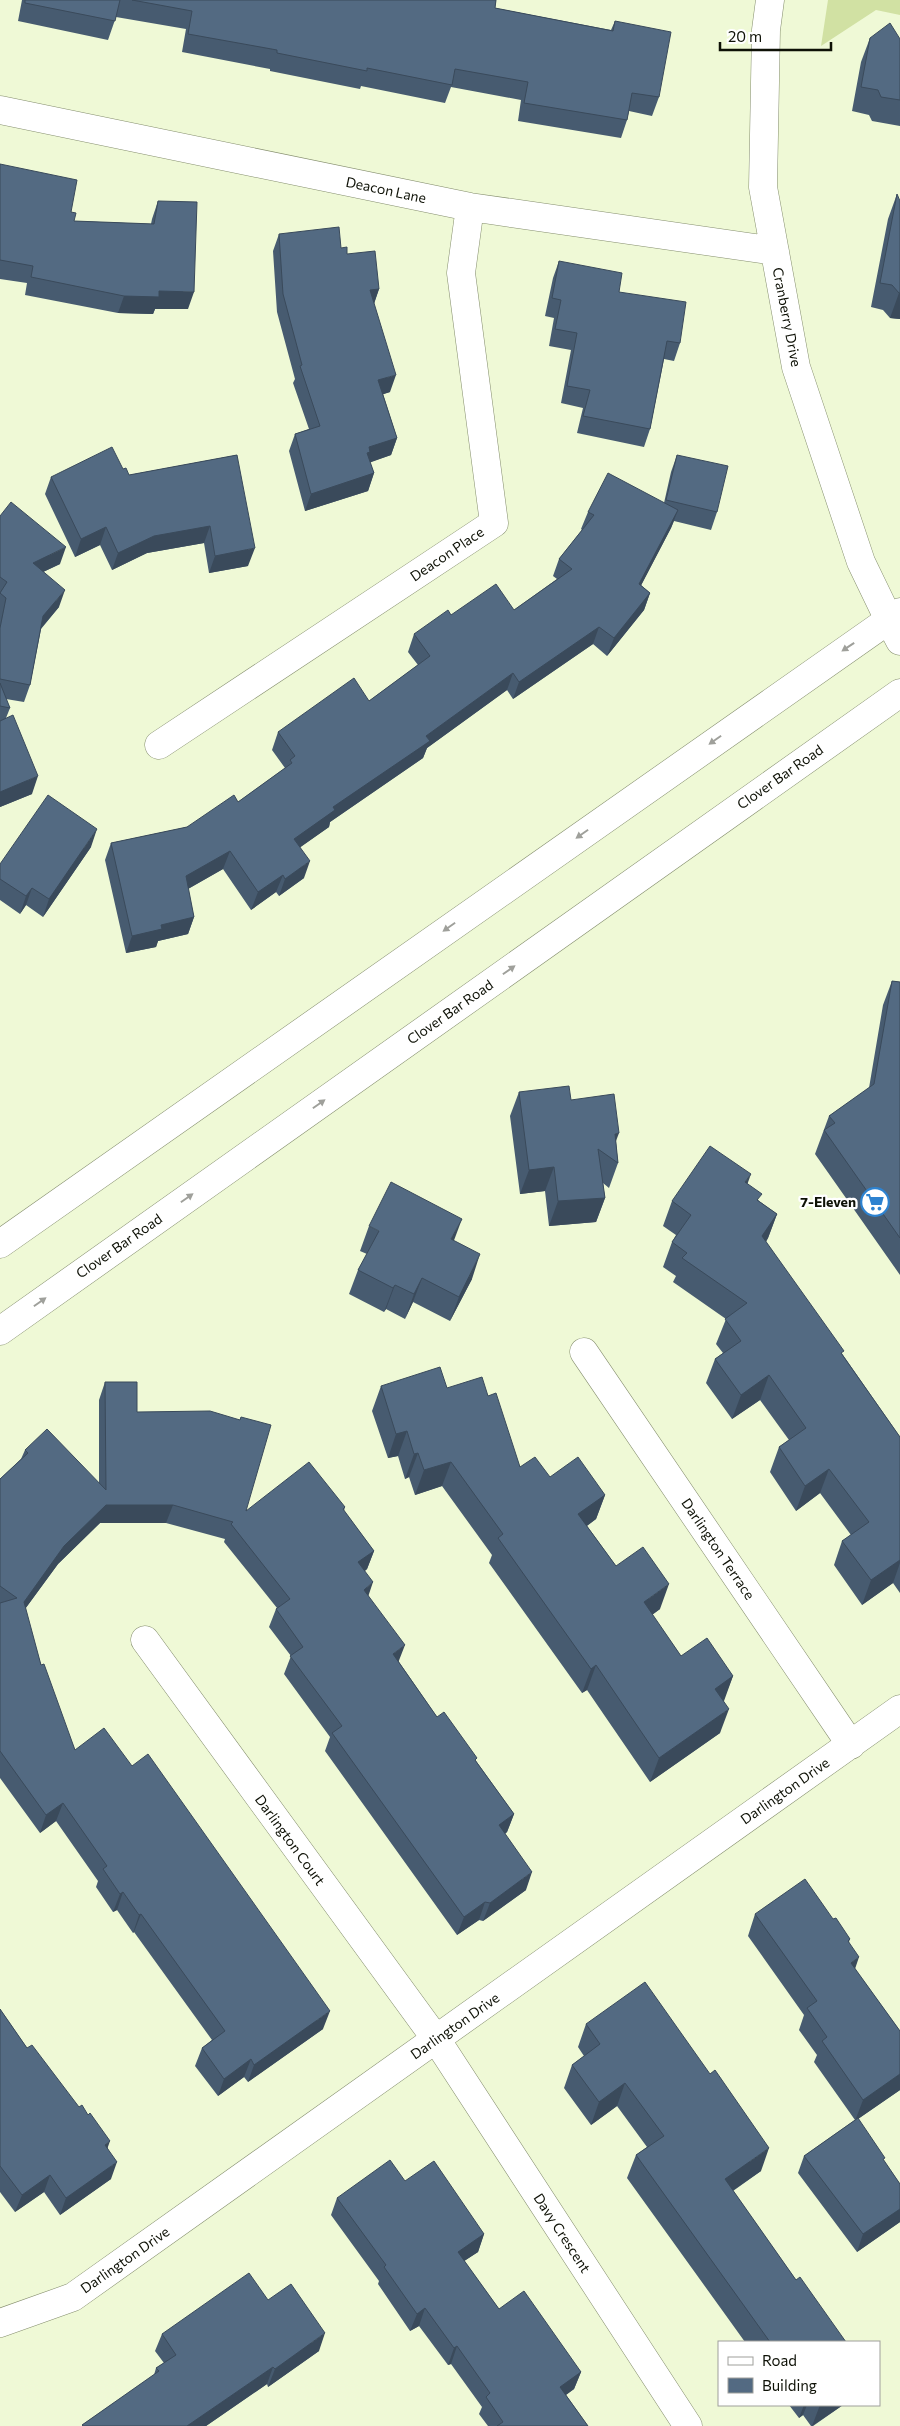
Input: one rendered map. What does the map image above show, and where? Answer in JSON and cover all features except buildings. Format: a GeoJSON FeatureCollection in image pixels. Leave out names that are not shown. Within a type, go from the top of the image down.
{"type":"FeatureCollection","features":[{"type":"Feature","properties":{"kind":"street","name":"Cranberry Drive"},"geometry":{"type":"LineString","coordinates":[[770,0],[766,30],[763,187],[796,367],[861,562],[896,624]]}},
{"type":"Feature","properties":{"kind":"street","name":"Deacon Lane"},"geometry":{"type":"LineString","coordinates":[[0,110],[470,207],[775,251]]}},
{"type":"Feature","properties":{"kind":"street","name":"Deacon Place"},"geometry":{"type":"LineString","coordinates":[[159,746],[494,523],[461,273],[470,207]]}},
{"type":"Feature","properties":{"kind":"street"},"geometry":{"type":"LineString","coordinates":[[0,1244],[896,624]]}},
{"type":"Feature","properties":{"kind":"street","name":"Clover Bar Road"},"geometry":{"type":"LineString","coordinates":[[0,1331],[900,693]]}},
{"type":"Feature","properties":{"kind":"street","name":"Darlington Terrace"},"geometry":{"type":"LineString","coordinates":[[584,1352],[851,1745]]}},
{"type":"Feature","properties":{"kind":"street","name":"Darlington Court"},"geometry":{"type":"LineString","coordinates":[[145,1640],[436,2039]]}},
{"type":"Feature","properties":{"kind":"street","name":"Darlington Drive"},"geometry":{"type":"LineString","coordinates":[[0,2323],[73,2297],[900,1710]]}},
{"type":"Feature","properties":{"kind":"street","name":"Davy Crescent"},"geometry":{"type":"LineString","coordinates":[[436,2039],[688,2426]]}},
{"type":"Feature","properties":{"kind":"green space"},"geometry":{"type":"Polygon","coordinates":[[[828,0],[900,0],[900,15],[876,10],[821,46],[828,0]]]}},
{"type":"Feature","properties":{"kind":"place","name":"7-Eleven"},"geometry":{"type":"Point","coordinates":[875,1202]}}]}
